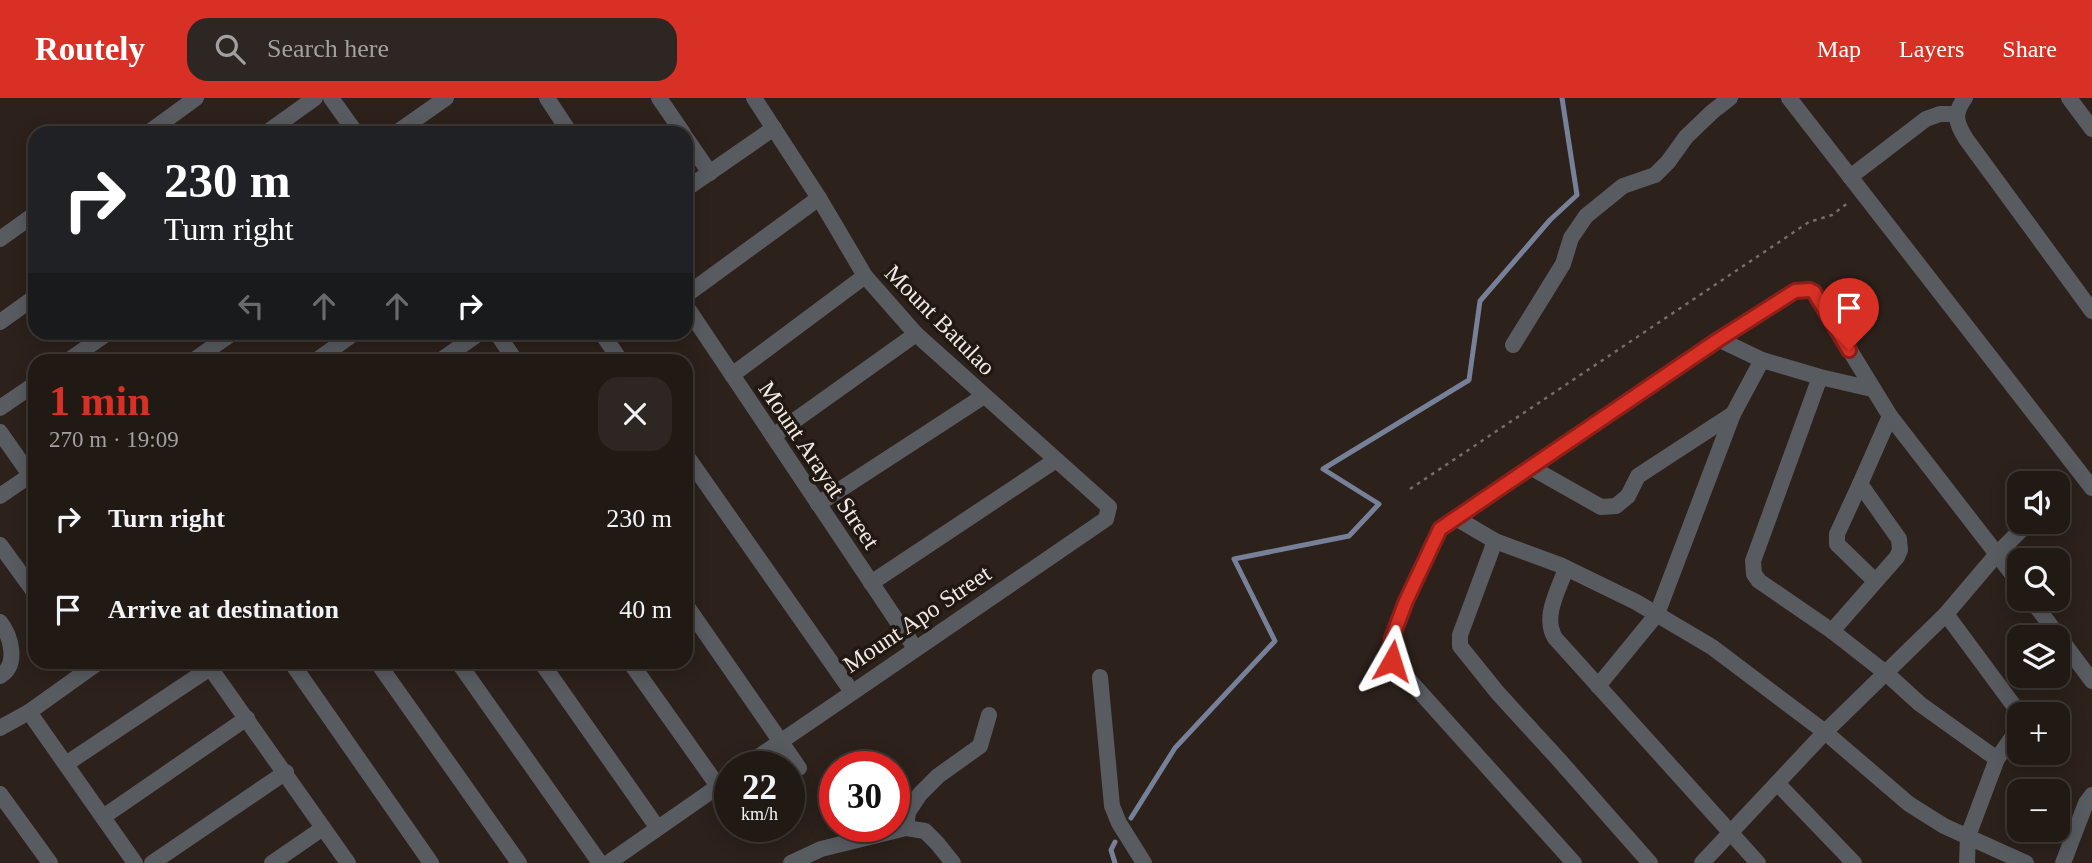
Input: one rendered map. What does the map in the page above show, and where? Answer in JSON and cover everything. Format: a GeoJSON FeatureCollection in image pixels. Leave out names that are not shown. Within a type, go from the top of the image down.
{"type":"FeatureCollection","features":[{"type":"Feature","properties":{"kind":"street"},"geometry":{"type":"LineString","coordinates":[[158,126],[196,98]]}},
{"type":"Feature","properties":{"kind":"street"},"geometry":{"type":"LineString","coordinates":[[276,126],[315,98]]}},
{"type":"Feature","properties":{"kind":"street"},"geometry":{"type":"LineString","coordinates":[[331,98],[351,126]]}},
{"type":"Feature","properties":{"kind":"street"},"geometry":{"type":"LineString","coordinates":[[406,126],[446,98]]}},
{"type":"Feature","properties":{"kind":"street"},"geometry":{"type":"LineString","coordinates":[[547,98],[565,126]]}},
{"type":"Feature","properties":{"kind":"street"},"geometry":{"type":"LineString","coordinates":[[659,98],[678,126]]}},
{"type":"Feature","properties":{"kind":"street","name":"Mount Batulao"},"geometry":{"type":"LineString","coordinates":[[754,98],[819,198],[865,276],[916,334],[1109,507]]}},
{"type":"Feature","properties":{"kind":"street"},"geometry":{"type":"LineString","coordinates":[[1513,345],[1563,264],[1571,238],[1587,216],[1623,186],[1655,175],[1686,137],[1730,98]]}},
{"type":"Feature","properties":{"kind":"street"},"geometry":{"type":"LineString","coordinates":[[1789,98],[2089,477]]}},
{"type":"Feature","properties":{"kind":"street"},"geometry":{"type":"LineString","coordinates":[[1965,98],[1956,114],[1958,125],[1966,139],[2092,312]]}},
{"type":"Feature","properties":{"kind":"street"},"geometry":{"type":"LineString","coordinates":[[2069,98],[2092,129]]}},
{"type":"Feature","properties":{"kind":"street"},"geometry":{"type":"LineString","coordinates":[[1850,177],[1926,118],[1940,114],[1956,114]]}},
{"type":"Feature","properties":{"kind":"street"},"geometry":{"type":"LineString","coordinates":[[693,184],[774,128]]}},
{"type":"Feature","properties":{"kind":"street"},"geometry":{"type":"LineString","coordinates":[[693,148],[710,173]]}},
{"type":"Feature","properties":{"kind":"street"},"geometry":{"type":"LineString","coordinates":[[693,290],[819,198]]}},
{"type":"Feature","properties":{"kind":"street"},"geometry":{"type":"LineString","coordinates":[[0,239],[28,219]]}},
{"type":"Feature","properties":{"kind":"street"},"geometry":{"type":"LineString","coordinates":[[732,375],[865,276]]}},
{"type":"Feature","properties":{"kind":"street"},"geometry":{"type":"LineString","coordinates":[[1574,863],[1392,661],[1392,638],[1406,601],[1440,529],[1456,518],[1718,340],[1795,291],[1810,290],[1814,292],[1890,416],[2007,567]]}},
{"type":"Feature","properties":{"kind":"street"},"geometry":{"type":"LineString","coordinates":[[0,322],[28,302]]}},
{"type":"Feature","properties":{"kind":"street","name":"Mount Arayat Street"},"geometry":{"type":"LineString","coordinates":[[693,316],[915,648]]}},
{"type":"Feature","properties":{"kind":"street"},"geometry":{"type":"LineString","coordinates":[[773,436],[916,334]]}},
{"type":"Feature","properties":{"kind":"street"},"geometry":{"type":"LineString","coordinates":[[78,354],[98,340]]}},
{"type":"Feature","properties":{"kind":"street"},"geometry":{"type":"LineString","coordinates":[[203,354],[223,340]]}},
{"type":"Feature","properties":{"kind":"street"},"geometry":{"type":"LineString","coordinates":[[325,354],[345,340]]}},
{"type":"Feature","properties":{"kind":"street"},"geometry":{"type":"LineString","coordinates":[[450,354],[470,340]]}},
{"type":"Feature","properties":{"kind":"street"},"geometry":{"type":"LineString","coordinates":[[1718,340],[1762,360],[1872,389]]}},
{"type":"Feature","properties":{"kind":"street"},"geometry":{"type":"LineString","coordinates":[[1598,686],[1657,614],[1733,414],[1762,360]]}},
{"type":"Feature","properties":{"kind":"street"},"geometry":{"type":"LineString","coordinates":[[1820,377],[1753,561],[1754,573],[1759,582],[1832,631],[1888,674],[1920,704],[1997,759]]}},
{"type":"Feature","properties":{"kind":"street"},"geometry":{"type":"LineString","coordinates":[[0,408],[28,389]]}},
{"type":"Feature","properties":{"kind":"street"},"geometry":{"type":"LineString","coordinates":[[818,504],[984,397]]}},
{"type":"Feature","properties":{"kind":"street"},"geometry":{"type":"LineString","coordinates":[[1532,468],[1601,507],[1616,506],[1628,496],[1638,476],[1733,414]]}},
{"type":"Feature","properties":{"kind":"street"},"geometry":{"type":"LineString","coordinates":[[1875,581],[1837,544],[1837,534],[1890,416]]}},
{"type":"Feature","properties":{"kind":"street"},"geometry":{"type":"LineString","coordinates":[[0,432],[28,469]]}},
{"type":"Feature","properties":{"kind":"street"},"geometry":{"type":"LineString","coordinates":[[872,583],[1056,460]]}},
{"type":"Feature","properties":{"kind":"street"},"geometry":{"type":"LineString","coordinates":[[693,465],[852,692]]}},
{"type":"Feature","properties":{"kind":"street"},"geometry":{"type":"LineString","coordinates":[[0,496],[28,479]]}},
{"type":"Feature","properties":{"kind":"street"},"geometry":{"type":"LineString","coordinates":[[1832,631],[1897,557],[1900,550],[1899,539],[1860,484]]}},
{"type":"Feature","properties":{"kind":"street","name":"Mount Apo Street"},"geometry":{"type":"LineString","coordinates":[[767,751],[1106,519],[1109,507]]}},
{"type":"Feature","properties":{"kind":"street"},"geometry":{"type":"LineString","coordinates":[[1456,518],[1495,541],[1566,568],[1657,614],[1712,647],[1825,732],[1909,803],[1944,826],[2026,863]]}},
{"type":"Feature","properties":{"kind":"street"},"geometry":{"type":"LineString","coordinates":[[1702,863],[1825,732],[1888,674],[1946,614],[2017,534]]}},
{"type":"Feature","properties":{"kind":"street"},"geometry":{"type":"LineString","coordinates":[[1495,541],[1460,635],[1460,646],[1497,692],[1650,863]]}},
{"type":"Feature","properties":{"kind":"street"},"geometry":{"type":"LineString","coordinates":[[0,545],[28,583]]}},
{"type":"Feature","properties":{"kind":"street"},"geometry":{"type":"LineString","coordinates":[[1566,568],[1549,619],[1555,638],[1758,863]]}},
{"type":"Feature","properties":{"kind":"street"},"geometry":{"type":"LineString","coordinates":[[2040,611],[2092,681]]}},
{"type":"Feature","properties":{"kind":"street"},"geometry":{"type":"LineString","coordinates":[[1946,614],[2011,702]]}},
{"type":"Feature","properties":{"kind":"street"},"geometry":{"type":"LineString","coordinates":[[693,615],[788,751]]}},
{"type":"Feature","properties":{"kind":"street"},"geometry":{"type":"LineString","coordinates":[[0,622],[6,630],[11,664],[6,673],[0,676]]}},
{"type":"Feature","properties":{"kind":"street"},"geometry":{"type":"LineString","coordinates":[[0,727],[29,712],[85,669]]}},
{"type":"Feature","properties":{"kind":"street"},"geometry":{"type":"LineString","coordinates":[[66,764],[201,669]]}},
{"type":"Feature","properties":{"kind":"street"},"geometry":{"type":"LineString","coordinates":[[212,669],[348,863]]}},
{"type":"Feature","properties":{"kind":"street"},"geometry":{"type":"LineString","coordinates":[[295,669],[431,863]]}},
{"type":"Feature","properties":{"kind":"street"},"geometry":{"type":"LineString","coordinates":[[381,669],[519,863]]}},
{"type":"Feature","properties":{"kind":"street"},"geometry":{"type":"LineString","coordinates":[[463,669],[600,863]]}},
{"type":"Feature","properties":{"kind":"street"},"geometry":{"type":"LineString","coordinates":[[546,669],[657,827]]}},
{"type":"Feature","properties":{"kind":"street"},"geometry":{"type":"LineString","coordinates":[[635,669],[714,769]]}},
{"type":"Feature","properties":{"kind":"street"},"geometry":{"type":"LineString","coordinates":[[1100,677],[1112,806],[1119,823],[1144,863]]}},
{"type":"Feature","properties":{"kind":"street"},"geometry":{"type":"LineString","coordinates":[[29,712],[135,863]]}},
{"type":"Feature","properties":{"kind":"street"},"geometry":{"type":"LineString","coordinates":[[910,809],[938,776],[980,746],[989,715]]}},
{"type":"Feature","properties":{"kind":"street"},"geometry":{"type":"LineString","coordinates":[[103,817],[247,718]]}},
{"type":"Feature","properties":{"kind":"street"},"geometry":{"type":"LineString","coordinates":[[1967,863],[1968,836],[1997,759],[2007,745]]}},
{"type":"Feature","properties":{"kind":"street"},"geometry":{"type":"LineString","coordinates":[[152,863],[286,772]]}},
{"type":"Feature","properties":{"kind":"street"},"geometry":{"type":"LineString","coordinates":[[1778,785],[1854,863]]}},
{"type":"Feature","properties":{"kind":"street"},"geometry":{"type":"LineString","coordinates":[[608,863],[714,789]]}},
{"type":"Feature","properties":{"kind":"street"},"geometry":{"type":"LineString","coordinates":[[0,794],[50,863]]}},
{"type":"Feature","properties":{"kind":"street"},"geometry":{"type":"LineString","coordinates":[[2063,863],[2086,803],[2092,795]]}},
{"type":"Feature","properties":{"kind":"street"},"geometry":{"type":"LineString","coordinates":[[272,863],[323,828]]}},
{"type":"Feature","properties":{"kind":"street"},"geometry":{"type":"LineString","coordinates":[[910,829],[925,831],[953,863]]}},
{"type":"Feature","properties":{"kind":"street"},"geometry":{"type":"LineString","coordinates":[[791,863],[821,849],[849,842]]}},
{"type":"Feature","properties":{"kind":"path"},"geometry":{"type":"LineString","coordinates":[[1410,489],[1809,222],[1832,215],[1863,193]]}},
{"type":"Feature","properties":{"kind":"waterway"},"geometry":{"type":"LineString","coordinates":[[1131,818],[1175,748],[1275,641],[1234,559],[1349,536],[1379,504],[1323,469],[1469,380],[1480,301],[1550,220],[1577,195],[1562,98]]}},
{"type":"Feature","properties":{"kind":"waterway"},"geometry":{"type":"LineString","coordinates":[[1115,842],[1111,850],[1115,863]]}},
{"type":"Feature","properties":{"kind":"route"},"geometry":{"type":"LineString","coordinates":[[1392,661],[1392,638],[1406,601],[1440,529],[1456,518],[1718,340],[1795,291],[1800,289],[1814,292],[1849,350]]}}]}
